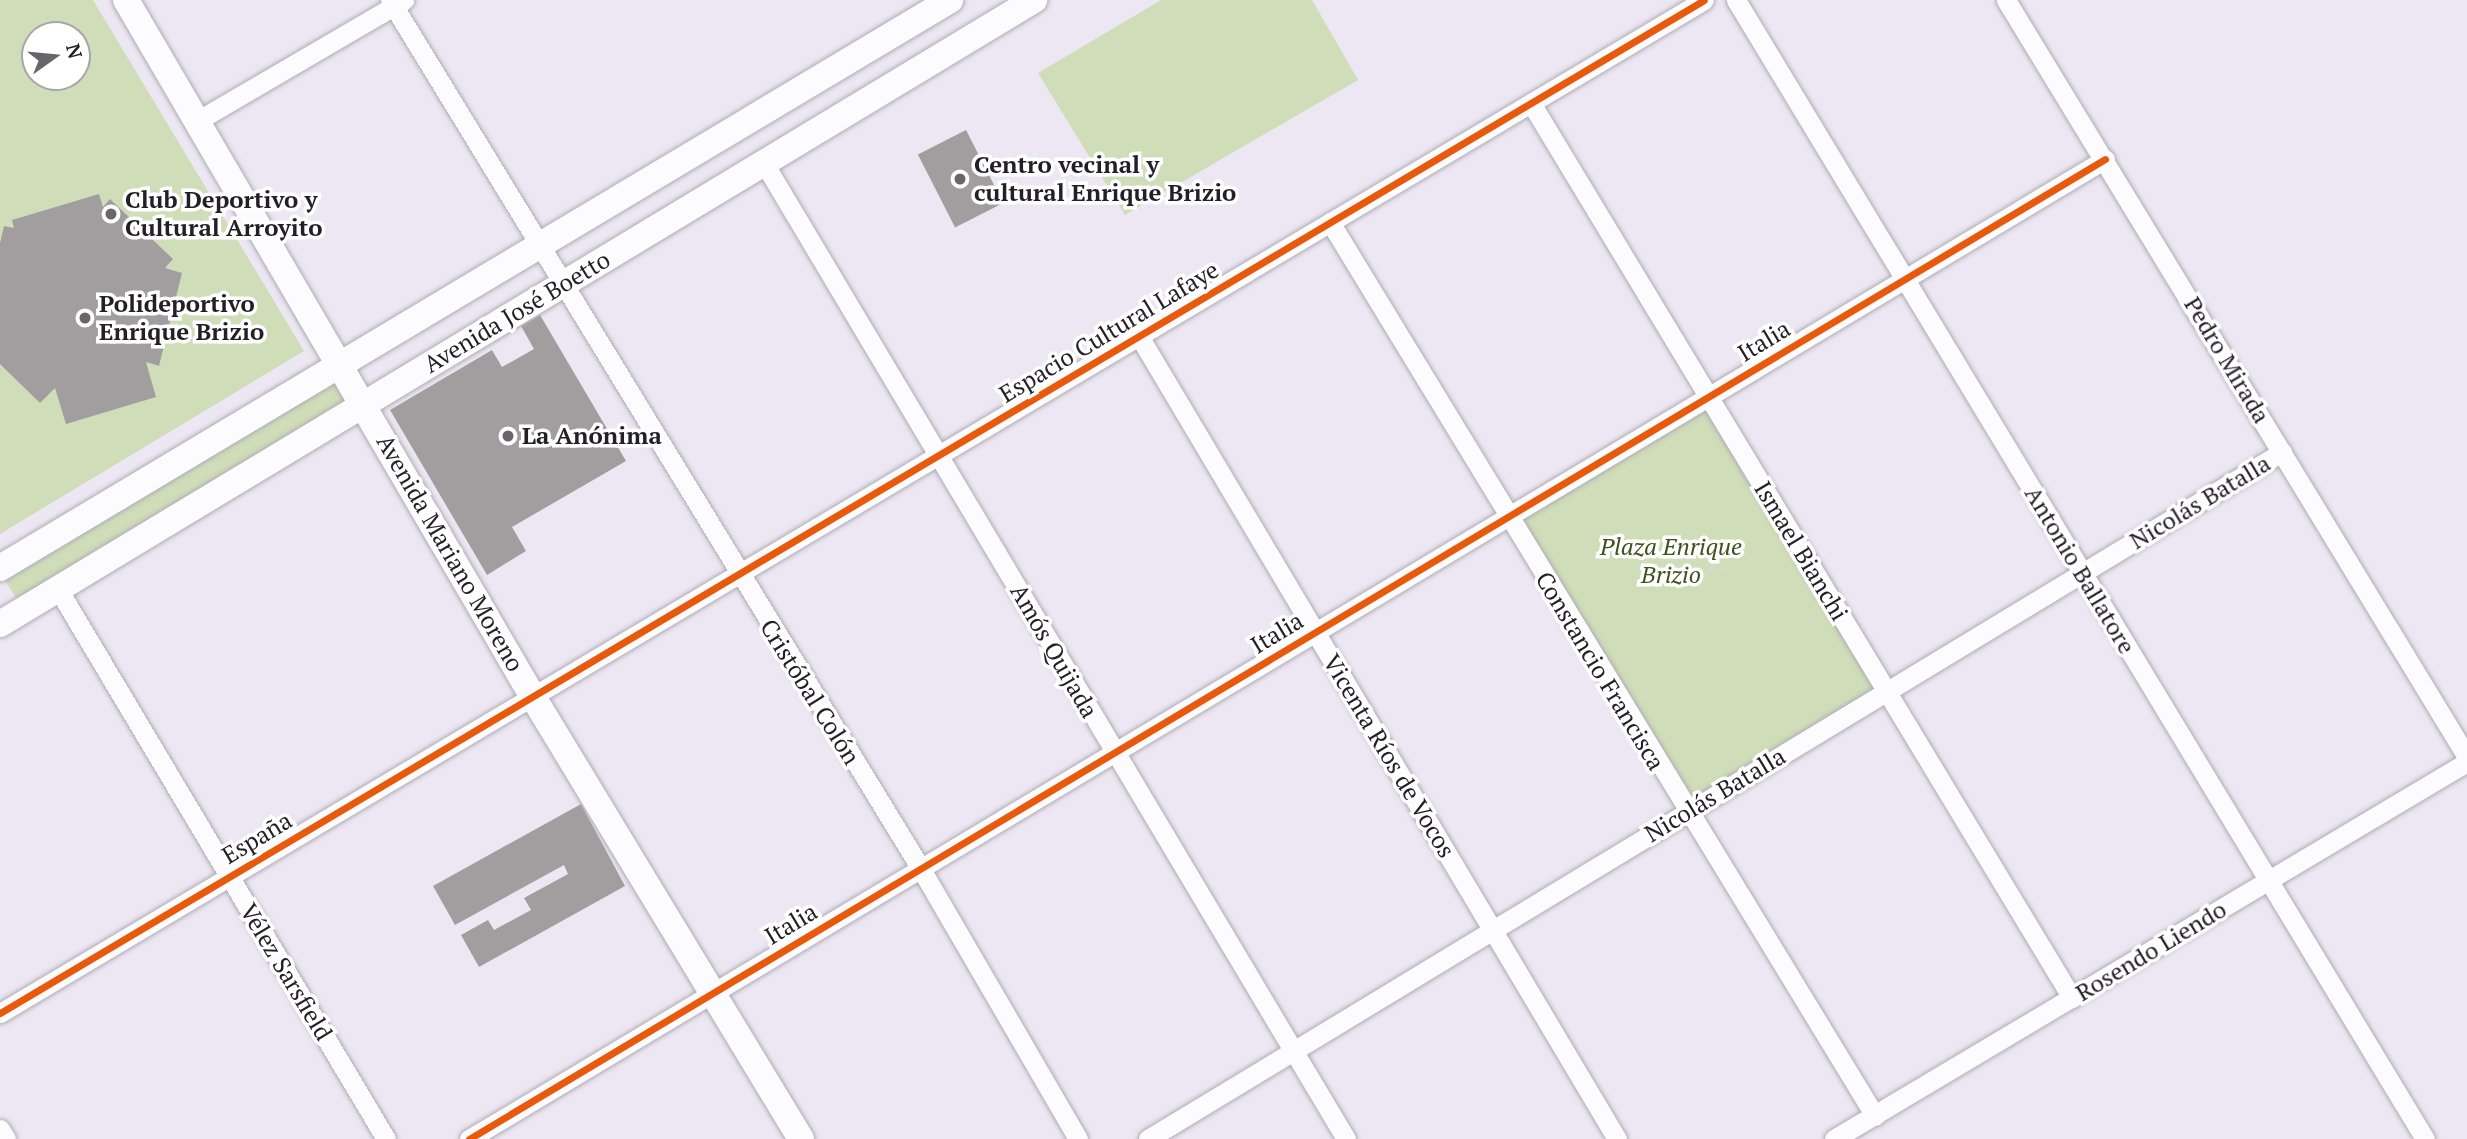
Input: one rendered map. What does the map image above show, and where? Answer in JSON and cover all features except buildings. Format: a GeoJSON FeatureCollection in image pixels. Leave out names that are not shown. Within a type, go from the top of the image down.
{"type":"FeatureCollection","features":[{"type":"Feature","properties":{"kind":"main road","name":"Avenida Mariano Moreno"},"geometry":{"type":"LineString","coordinates":[[126,0],[365,403],[533,697],[801,1139]]}},
{"type":"Feature","properties":{"kind":"main road","name":"Avenida José Boetto"},"geometry":{"type":"LineString","coordinates":[[0,568],[950,0]]}},
{"type":"Feature","properties":{"kind":"main road","name":"Avenida José Boetto"},"geometry":{"type":"LineString","coordinates":[[0,624],[1034,0]]}},
{"type":"Feature","properties":{"kind":"street","name":"Espacio Cultural Lafaye"},"geometry":{"type":"LineString","coordinates":[[533,697],[1704,0]]}},
{"type":"Feature","properties":{"kind":"street","name":"Antonio Ballatore"},"geometry":{"type":"LineString","coordinates":[[1736,0],[2425,1139]]}},
{"type":"Feature","properties":{"kind":"street","name":"Pedro Mirada"},"geometry":{"type":"LineString","coordinates":[[2006,0],[2105,159],[2467,760]]}},
{"type":"Feature","properties":{"kind":"street"},"geometry":{"type":"LineString","coordinates":[[197,121],[396,2]]}},
{"type":"Feature","properties":{"kind":"street","name":"Cristóbal Colón"},"geometry":{"type":"LineString","coordinates":[[396,2],[538,246],[737,575],[921,869],[1078,1139]]}},
{"type":"Feature","properties":{"kind":"street","name":"Ismael Bianchi"},"geometry":{"type":"LineString","coordinates":[[1531,103],[2072,998]]}},
{"type":"Feature","properties":{"kind":"street","name":"Italia"},"geometry":{"type":"LineString","coordinates":[[470,1139],[2105,159]]}},
{"type":"Feature","properties":{"kind":"street","name":"Amós Quijada"},"geometry":{"type":"LineString","coordinates":[[764,163],[940,455],[1113,753],[1346,1139]]}},
{"type":"Feature","properties":{"kind":"street","name":"Constancio Francisca"},"geometry":{"type":"LineString","coordinates":[[1330,222],[1687,813],[1875,1116]]}},
{"type":"Feature","properties":{"kind":"street","name":"Vicenta Ríos de Vocos"},"geometry":{"type":"LineString","coordinates":[[1139,336],[1617,1139]]}},
{"type":"Feature","properties":{"kind":"street","name":"Nicolás Batalla"},"geometry":{"type":"LineString","coordinates":[[1148,1139],[2282,452]]}},
{"type":"Feature","properties":{"kind":"street","name":"Vélez Sarsfield"},"geometry":{"type":"LineString","coordinates":[[58,589],[386,1139]]}},
{"type":"Feature","properties":{"kind":"street","name":"España"},"geometry":{"type":"LineString","coordinates":[[0,1013],[533,697]]}},
{"type":"Feature","properties":{"kind":"street","name":"Rosendo Liendo"},"geometry":{"type":"LineString","coordinates":[[1835,1139],[2467,760]]}},
{"type":"Feature","properties":{"kind":"street"},"geometry":{"type":"LineString","coordinates":[[0,1129],[6,1139]]}},
{"type":"Feature","properties":{"kind":"path"},"geometry":{"type":"LineString","coordinates":[[1678,557],[1688,561]]}},
{"type":"Feature","properties":{"kind":"path"},"geometry":{"type":"LineString","coordinates":[[1709,569],[1722,570]]}},
{"type":"Feature","properties":{"kind":"green space","name":"Club Deportivo y Cultural Arroyito"},"geometry":{"type":"Polygon","coordinates":[[[0,0],[93,0],[304,351],[0,534],[0,0]]]}},
{"type":"Feature","properties":{"kind":"green space"},"geometry":{"type":"Polygon","coordinates":[[[1161,0],[1312,0],[1358,80],[1125,215],[1038,73],[1161,0]]]}},
{"type":"Feature","properties":{"kind":"green space"},"geometry":{"type":"Polygon","coordinates":[[[337,372],[356,403],[24,610],[5,580],[337,372]]]}},
{"type":"Feature","properties":{"kind":"green space","name":"Plaza Enrique Brizio"},"geometry":{"type":"Polygon","coordinates":[[[1709,405],[1879,688],[1686,804],[1516,521],[1709,405]]]}},
{"type":"Feature","properties":{"kind":"cycle path"},"geometry":{"type":"LineString","coordinates":[[0,1013],[1704,0]]}},
{"type":"Feature","properties":{"kind":"cycle path"},"geometry":{"type":"LineString","coordinates":[[469,1139],[2105,159]]}},
{"type":"Feature","properties":{"kind":"place","name":"Centro vecinal y cultural Enrique Brizio"},"geometry":{"type":"Point","coordinates":[960,179]}},
{"type":"Feature","properties":{"kind":"place","name":"Club Deportivo y Cultural Arroyito"},"geometry":{"type":"Point","coordinates":[111,214]}},
{"type":"Feature","properties":{"kind":"place","name":"Polideportivo Enrique Brizio"},"geometry":{"type":"Point","coordinates":[85,318]}},
{"type":"Feature","properties":{"kind":"place","name":"La Anónima"},"geometry":{"type":"Point","coordinates":[508,436]}}]}
